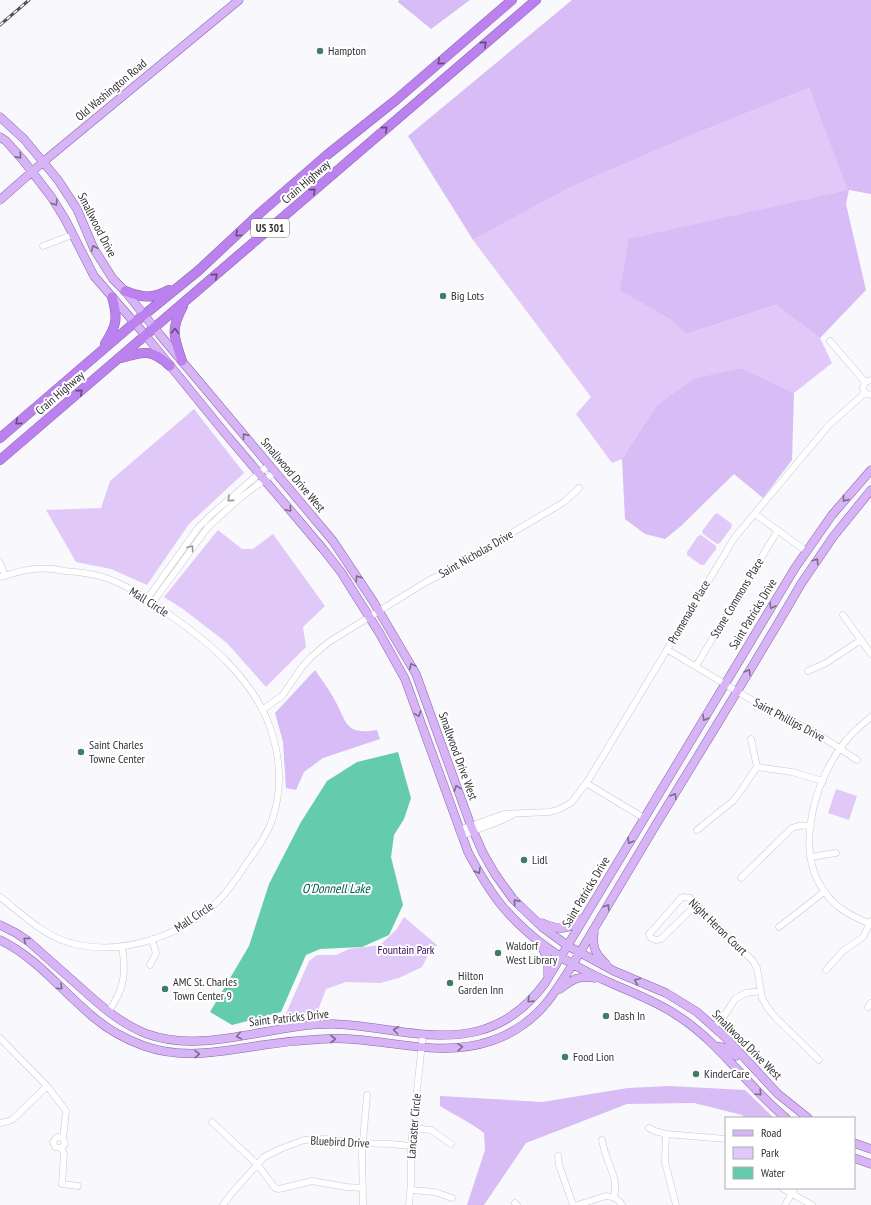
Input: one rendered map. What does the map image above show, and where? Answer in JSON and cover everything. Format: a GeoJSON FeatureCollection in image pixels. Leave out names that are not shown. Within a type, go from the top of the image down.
{"type":"FeatureCollection","features":[{"type":"Feature","properties":{"kind":"highway","name":"Crain Highway"},"geometry":{"type":"LineString","coordinates":[[0,460],[536,0]]}},
{"type":"Feature","properties":{"kind":"highway","name":"Crain Highway"},"geometry":{"type":"LineString","coordinates":[[0,438],[134,323],[188,279],[260,213],[327,155],[396,100],[511,1]]}},
{"type":"Feature","properties":{"kind":"highway"},"geometry":{"type":"LineString","coordinates":[[511,1],[519,15]]}},
{"type":"Feature","properties":{"kind":"highway"},"geometry":{"type":"LineString","coordinates":[[125,291],[139,296],[150,297],[164,292],[188,279]]}},
{"type":"Feature","properties":{"kind":"highway"},"geometry":{"type":"LineString","coordinates":[[101,351],[111,335],[116,322],[116,314],[112,297]]}},
{"type":"Feature","properties":{"kind":"highway"},"geometry":{"type":"LineString","coordinates":[[182,361],[175,340],[174,330],[176,318],[185,301]]}},
{"type":"Feature","properties":{"kind":"highway"},"geometry":{"type":"LineString","coordinates":[[118,359],[135,354],[150,353],[159,356],[170,366]]}},
{"type":"Feature","properties":{"kind":"main road","name":"Old Washington Road"},"geometry":{"type":"LineString","coordinates":[[0,200],[43,162],[239,0]]}},
{"type":"Feature","properties":{"kind":"main road","name":"Smallwood Drive"},"geometry":{"type":"LineString","coordinates":[[0,116],[24,139],[58,180],[77,209],[99,258],[113,279],[155,327]]}},
{"type":"Feature","properties":{"kind":"main road"},"geometry":{"type":"LineString","coordinates":[[0,137],[6,141],[32,172],[59,208],[94,276],[146,336]]}},
{"type":"Feature","properties":{"kind":"main road","name":"Smallwood Drive West"},"geometry":{"type":"LineString","coordinates":[[155,327],[333,541],[380,611],[416,674],[472,829],[483,853],[495,874],[513,899],[535,920],[579,953],[614,971],[670,995],[691,1008],[714,1027],[778,1094],[794,1109],[806,1117]]}},
{"type":"Feature","properties":{"kind":"main road","name":"Smallwood Drive West"},"geometry":{"type":"LineString","coordinates":[[146,336],[261,476],[324,549],[341,572],[369,617],[404,679],[460,833],[474,864],[503,907],[520,925],[538,940],[572,964],[602,980],[638,994],[679,1016],[715,1046],[762,1096],[785,1117]]}},
{"type":"Feature","properties":{"kind":"main road","name":"Saint Patricks Drive"},"geometry":{"type":"LineString","coordinates":[[0,925],[28,941],[108,1012],[132,1027],[165,1039],[200,1041],[298,1027],[327,1025],[358,1026],[423,1034],[467,1034],[488,1028],[503,1021],[518,1012],[537,994],[545,983],[568,946],[584,916],[806,551],[836,510],[871,470]]}},
{"type":"Feature","properties":{"kind":"main road","name":"Saint Patricks Drive"},"geometry":{"type":"LineString","coordinates":[[0,940],[12,945],[27,957],[92,1017],[110,1030],[141,1045],[161,1051],[178,1054],[199,1054],[230,1051],[281,1042],[332,1038],[421,1047],[464,1047],[484,1044],[515,1031],[542,1008],[554,993],[812,567],[833,537],[871,490]]}},
{"type":"Feature","properties":{"kind":"main road"},"geometry":{"type":"LineString","coordinates":[[535,920],[551,927],[564,928],[572,925],[584,916]]}},
{"type":"Feature","properties":{"kind":"main road"},"geometry":{"type":"LineString","coordinates":[[595,927],[593,941],[594,948],[598,957],[614,971]]}},
{"type":"Feature","properties":{"kind":"main road"},"geometry":{"type":"LineString","coordinates":[[538,940],[548,960],[548,973],[545,983]]}},
{"type":"Feature","properties":{"kind":"main road"},"geometry":{"type":"LineString","coordinates":[[554,993],[566,983],[576,978],[588,977],[602,980]]}},
{"type":"Feature","properties":{"kind":"main road"},"geometry":{"type":"LineString","coordinates":[[656,990],[693,1015],[695,1020],[694,1028]]}},
{"type":"Feature","properties":{"kind":"main road"},"geometry":{"type":"LineString","coordinates":[[281,1042],[284,1038],[318,1034],[327,1025]]}},
{"type":"Feature","properties":{"kind":"main road"},"geometry":{"type":"LineString","coordinates":[[715,1046],[724,1046],[730,1050],[769,1090],[794,1109]]}},
{"type":"Feature","properties":{"kind":"main road"},"geometry":{"type":"LineString","coordinates":[[855,1143],[871,1149]]}},
{"type":"Feature","properties":{"kind":"main road"},"geometry":{"type":"LineString","coordinates":[[855,1158],[871,1164]]}},
{"type":"Feature","properties":{"kind":"street"},"geometry":{"type":"LineString","coordinates":[[43,246],[72,235]]}},
{"type":"Feature","properties":{"kind":"street"},"geometry":{"type":"LineString","coordinates":[[830,341],[868,381],[863,388],[868,394]]}},
{"type":"Feature","properties":{"kind":"street","name":"Promenade Place"},"geometry":{"type":"LineString","coordinates":[[460,833],[505,819],[515,813],[550,812],[565,807],[572,802],[668,650],[735,537],[829,425],[868,394]]}},
{"type":"Feature","properties":{"kind":"street"},"geometry":{"type":"LineString","coordinates":[[150,601],[208,526],[261,476],[269,465]]}},
{"type":"Feature","properties":{"kind":"street"},"geometry":{"type":"LineString","coordinates":[[261,476],[275,472]]}},
{"type":"Feature","properties":{"kind":"street","name":"Saint Nicholas Drive"},"geometry":{"type":"LineString","coordinates":[[369,617],[564,502],[579,488]]}},
{"type":"Feature","properties":{"kind":"street"},"geometry":{"type":"LineString","coordinates":[[755,514],[806,551]]}},
{"type":"Feature","properties":{"kind":"street","name":"Stone Commons Place"},"geometry":{"type":"LineString","coordinates":[[696,666],[778,530]]}},
{"type":"Feature","properties":{"kind":"street"},"geometry":{"type":"LineString","coordinates":[[0,563],[2,577]]}},
{"type":"Feature","properties":{"kind":"street","name":"Mall Circle"},"geometry":{"type":"LineString","coordinates":[[0,897],[46,933],[61,940],[84,946],[122,946],[171,933],[204,913],[218,900],[253,855],[273,819],[278,794],[279,766],[271,731],[262,710],[237,672],[199,637],[150,601],[116,581],[82,572],[38,569],[22,571],[2,577]]}},
{"type":"Feature","properties":{"kind":"street"},"geometry":{"type":"LineString","coordinates":[[843,615],[871,654]]}},
{"type":"Feature","properties":{"kind":"street"},"geometry":{"type":"LineString","coordinates":[[262,710],[282,696],[302,667],[318,650],[369,617]]}},
{"type":"Feature","properties":{"kind":"street"},"geometry":{"type":"LineString","coordinates":[[808,671],[826,663],[861,640]]}},
{"type":"Feature","properties":{"kind":"street","name":"Saint Phillips Drive"},"geometry":{"type":"LineString","coordinates":[[668,650],[766,709],[807,727],[857,760]]}},
{"type":"Feature","properties":{"kind":"street"},"geometry":{"type":"LineString","coordinates":[[826,970],[843,951],[863,937],[870,923],[853,917],[844,911],[824,892],[816,876],[810,857],[809,840],[811,824],[815,802],[823,781],[840,748],[850,736],[871,717]]}},
{"type":"Feature","properties":{"kind":"street"},"geometry":{"type":"LineString","coordinates":[[697,830],[733,801],[757,767],[751,740]]}},
{"type":"Feature","properties":{"kind":"street"},"geometry":{"type":"LineString","coordinates":[[757,767],[792,772],[823,781]]}},
{"type":"Feature","properties":{"kind":"street"},"geometry":{"type":"LineString","coordinates":[[586,782],[644,818]]}},
{"type":"Feature","properties":{"kind":"street"},"geometry":{"type":"LineString","coordinates":[[741,878],[792,828],[811,824]]}},
{"type":"Feature","properties":{"kind":"street"},"geometry":{"type":"LineString","coordinates":[[810,857],[836,853]]}},
{"type":"Feature","properties":{"kind":"street"},"geometry":{"type":"LineString","coordinates":[[780,927],[824,892]]}},
{"type":"Feature","properties":{"kind":"street","name":"Night Heron Court"},"geometry":{"type":"LineString","coordinates":[[696,905],[661,939],[652,939],[650,936],[651,932],[683,897],[689,897],[753,961],[764,1003],[771,1012],[819,1060]]}},
{"type":"Feature","properties":{"kind":"street"},"geometry":{"type":"LineString","coordinates":[[150,965],[156,953],[152,939]]}},
{"type":"Feature","properties":{"kind":"street"},"geometry":{"type":"LineString","coordinates":[[108,1012],[117,999],[123,980],[124,964],[122,946]]}},
{"type":"Feature","properties":{"kind":"street"},"geometry":{"type":"LineString","coordinates":[[714,1027],[724,1016],[735,999],[746,993],[760,991]]}},
{"type":"Feature","properties":{"kind":"street","name":"Lancaster Circle"},"geometry":{"type":"LineString","coordinates":[[409,1205],[411,1190],[411,1146],[423,1034]]}},
{"type":"Feature","properties":{"kind":"street"},"geometry":{"type":"LineString","coordinates":[[0,1038],[47,1086],[66,1111],[63,1138],[65,1144],[61,1148]]}},
{"type":"Feature","properties":{"kind":"street"},"geometry":{"type":"LineString","coordinates":[[0,1123],[13,1119],[47,1086]]}},
{"type":"Feature","properties":{"kind":"street"},"geometry":{"type":"LineString","coordinates":[[363,1205],[363,1144],[367,1095]]}},
{"type":"Feature","properties":{"kind":"street"},"geometry":{"type":"LineString","coordinates":[[212,1122],[257,1164],[275,1188],[279,1189],[312,1181],[346,1187],[363,1188]]}},
{"type":"Feature","properties":{"kind":"street"},"geometry":{"type":"LineString","coordinates":[[413,1128],[431,1130],[451,1144]]}},
{"type":"Feature","properties":{"kind":"street"},"geometry":{"type":"LineString","coordinates":[[649,1128],[666,1134],[725,1139]]}},
{"type":"Feature","properties":{"kind":"street"},"geometry":{"type":"LineString","coordinates":[[666,1134],[665,1162],[676,1205]]}},
{"type":"Feature","properties":{"kind":"street"},"geometry":{"type":"LineString","coordinates":[[61,1148],[55,1147],[53,1142],[57,1137],[63,1138]]}},
{"type":"Feature","properties":{"kind":"street","name":"Bluebird Drive"},"geometry":{"type":"LineString","coordinates":[[223,1205],[257,1164],[271,1152],[304,1140],[326,1139],[363,1144],[411,1146]]}},
{"type":"Feature","properties":{"kind":"street"},"geometry":{"type":"LineString","coordinates":[[602,1140],[615,1180],[616,1187],[614,1197]]}},
{"type":"Feature","properties":{"kind":"street"},"geometry":{"type":"LineString","coordinates":[[61,1148],[64,1153],[62,1184],[78,1186]]}},
{"type":"Feature","properties":{"kind":"street"},"geometry":{"type":"LineString","coordinates":[[558,1156],[559,1165],[573,1205]]}},
{"type":"Feature","properties":{"kind":"street"},"geometry":{"type":"LineString","coordinates":[[411,1190],[435,1192],[452,1198]]}},
{"type":"Feature","properties":{"kind":"street"},"geometry":{"type":"LineString","coordinates":[[785,1205],[794,1191],[812,1205]]}},
{"type":"Feature","properties":{"kind":"street"},"geometry":{"type":"LineString","coordinates":[[577,1205],[606,1196],[614,1197],[622,1205]]}},
{"type":"Feature","properties":{"kind":"green space"},"geometry":{"type":"Polygon","coordinates":[[[809,88],[849,190],[620,289],[671,320],[686,334],[776,305],[820,338],[832,363],[794,393],[742,368],[656,406],[622,459],[612,463],[576,414],[591,397],[473,240],[569,188],[692,135],[809,88]]]}},
{"type":"Feature","properties":{"kind":"green space"},"geometry":{"type":"Polygon","coordinates":[[[194,409],[244,473],[189,524],[147,585],[111,569],[76,562],[46,510],[101,508],[110,481],[194,409]]]}},
{"type":"Feature","properties":{"kind":"green space"},"geometry":{"type":"Polygon","coordinates":[[[717,513],[732,524],[731,528],[720,543],[717,544],[703,534],[702,531],[717,513]]]}},
{"type":"Feature","properties":{"kind":"green space"},"geometry":{"type":"Polygon","coordinates":[[[218,530],[242,549],[253,549],[273,534],[325,606],[303,627],[306,647],[266,687],[227,643],[183,609],[164,597],[218,530]]]}},
{"type":"Feature","properties":{"kind":"green space"},"geometry":{"type":"Polygon","coordinates":[[[701,535],[716,546],[716,549],[704,565],[701,565],[687,555],[687,552],[698,536],[701,535]]]}},
{"type":"Feature","properties":{"kind":"green space"},"geometry":{"type":"Polygon","coordinates":[[[836,789],[857,796],[849,820],[828,813],[836,789]]]}},
{"type":"Feature","properties":{"kind":"green space","name":"Fountain Park"},"geometry":{"type":"Polygon","coordinates":[[[404,917],[437,945],[428,955],[422,967],[399,978],[380,983],[346,982],[326,989],[316,1016],[285,1021],[285,1016],[309,961],[317,955],[336,955],[349,949],[380,945],[396,930],[404,917]]]}},
{"type":"Feature","properties":{"kind":"shaded area"},"geometry":{"type":"Polygon","coordinates":[[[399,0],[470,0],[431,29],[398,2],[399,0]]]}},
{"type":"Feature","properties":{"kind":"shaded area"},"geometry":{"type":"Polygon","coordinates":[[[572,0],[871,0],[871,194],[849,190],[846,204],[866,290],[820,338],[776,305],[686,334],[671,320],[620,290],[629,239],[848,190],[809,88],[692,135],[569,188],[473,240],[408,136],[572,0]]]}},
{"type":"Feature","properties":{"kind":"shaded area"},"geometry":{"type":"Polygon","coordinates":[[[742,368],[794,393],[792,460],[763,498],[734,474],[681,526],[665,539],[645,534],[625,519],[622,459],[656,406],[694,379],[742,368]]]}},
{"type":"Feature","properties":{"kind":"shaded area"},"geometry":{"type":"Polygon","coordinates":[[[315,670],[338,705],[344,719],[348,724],[358,731],[377,730],[380,739],[323,758],[304,772],[296,790],[286,788],[283,742],[275,713],[315,670]]]}},
{"type":"Feature","properties":{"kind":"shaded area"},"geometry":{"type":"Polygon","coordinates":[[[669,1086],[745,1090],[773,1117],[744,1117],[742,1115],[694,1103],[627,1104],[526,1143],[484,1205],[467,1205],[485,1150],[484,1133],[440,1106],[440,1096],[542,1102],[628,1088],[669,1086]]]}},
{"type":"Feature","properties":{"kind":"water","name":"O'Donnell Lake"},"geometry":{"type":"Polygon","coordinates":[[[398,752],[411,798],[404,819],[394,835],[391,857],[403,905],[389,935],[362,947],[320,949],[306,955],[281,1012],[232,1025],[210,1012],[249,946],[269,884],[301,822],[327,781],[357,762],[398,752]]]}},
{"type":"Feature","properties":{"kind":"railway"},"geometry":{"type":"LineString","coordinates":[[0,25],[29,0]]}},
{"type":"Feature","properties":{"kind":"place","name":"Hampton"},"geometry":{"type":"Point","coordinates":[320,51]}},
{"type":"Feature","properties":{"kind":"place","name":"Big Lots"},"geometry":{"type":"Point","coordinates":[443,296]}},
{"type":"Feature","properties":{"kind":"place","name":"Saint Charles Towne Center"},"geometry":{"type":"Point","coordinates":[81,752]}},
{"type":"Feature","properties":{"kind":"place","name":"Lidl"},"geometry":{"type":"Point","coordinates":[524,860]}},
{"type":"Feature","properties":{"kind":"place","name":"Waldorf West Library"},"geometry":{"type":"Point","coordinates":[498,953]}},
{"type":"Feature","properties":{"kind":"place","name":"Hilton Garden Inn"},"geometry":{"type":"Point","coordinates":[450,983]}},
{"type":"Feature","properties":{"kind":"place","name":"AMC St. Charles Town Center 9"},"geometry":{"type":"Point","coordinates":[165,989]}},
{"type":"Feature","properties":{"kind":"place","name":"Dash In"},"geometry":{"type":"Point","coordinates":[606,1016]}},
{"type":"Feature","properties":{"kind":"place","name":"Food Lion"},"geometry":{"type":"Point","coordinates":[565,1057]}},
{"type":"Feature","properties":{"kind":"place","name":"KinderCare"},"geometry":{"type":"Point","coordinates":[696,1074]}}]}
